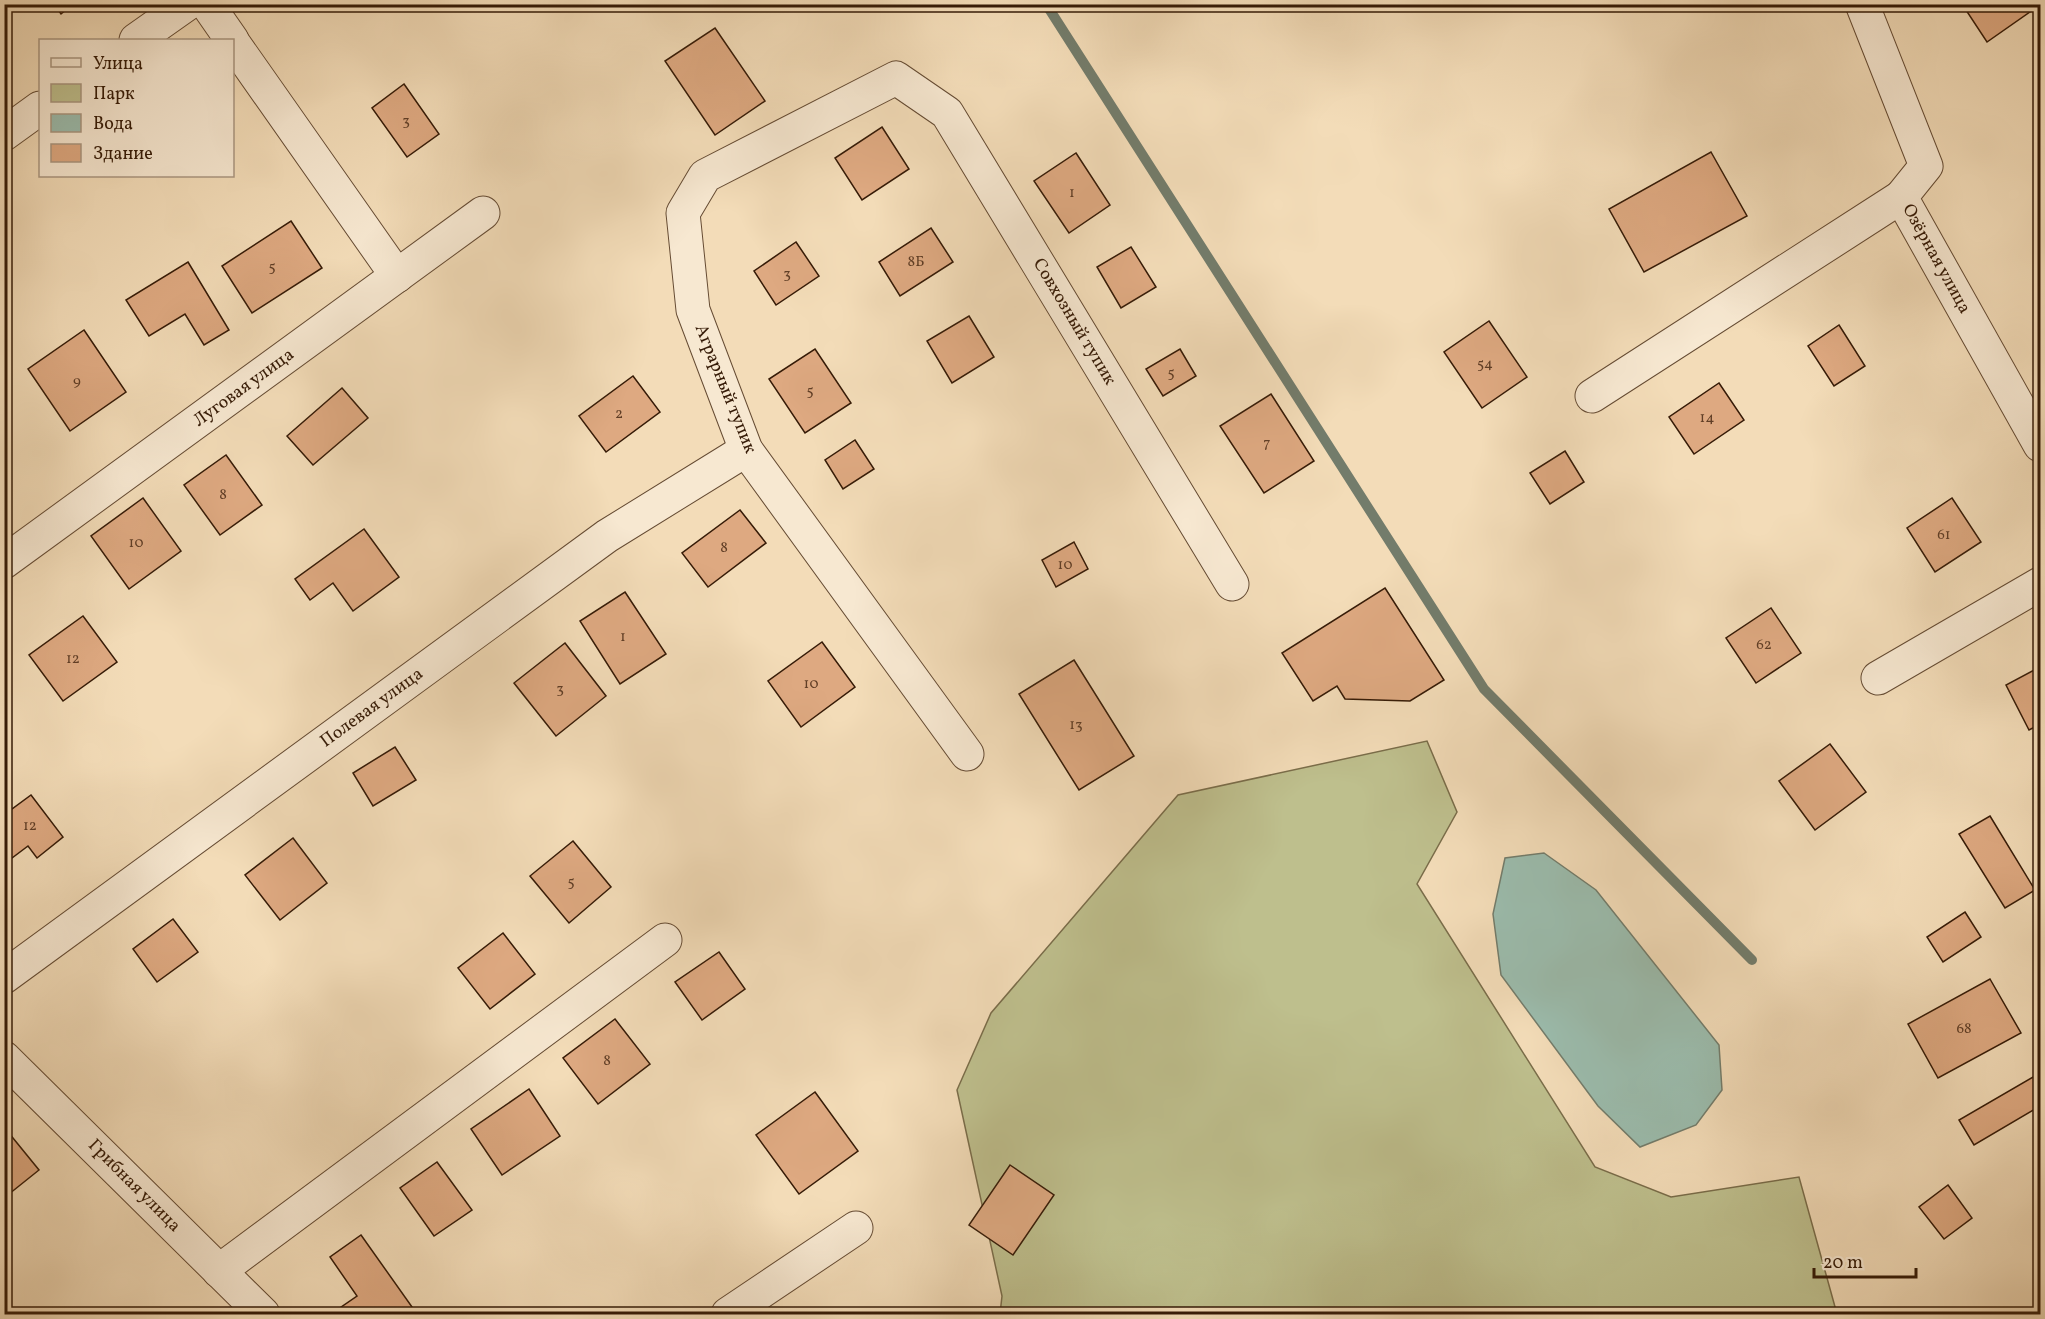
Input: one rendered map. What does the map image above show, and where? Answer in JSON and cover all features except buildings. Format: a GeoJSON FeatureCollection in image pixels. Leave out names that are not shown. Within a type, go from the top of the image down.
{"type":"FeatureCollection","features":[{"type":"Feature","properties":{"kind":"street"},"geometry":{"type":"LineString","coordinates":[[137,39],[187,4]]}},
{"type":"Feature","properties":{"kind":"street"},"geometry":{"type":"LineString","coordinates":[[207,4],[231,39]]}},
{"type":"Feature","properties":{"kind":"street","name":"Озёрная улица"},"geometry":{"type":"LineString","coordinates":[[1862,4],[1926,166],[1901,197],[2040,445]]}},
{"type":"Feature","properties":{"kind":"street"},"geometry":{"type":"LineString","coordinates":[[234,44],[398,276]]}},
{"type":"Feature","properties":{"kind":"street","name":"Аграрный тупик"},"geometry":{"type":"LineString","coordinates":[[896,78],[705,176],[683,213],[693,310],[746,450],[967,754]]}},
{"type":"Feature","properties":{"kind":"street","name":"Совхозный тупик"},"geometry":{"type":"LineString","coordinates":[[896,78],[947,113],[1232,584]]}},
{"type":"Feature","properties":{"kind":"street"},"geometry":{"type":"LineString","coordinates":[[4,134],[39,109]]}},
{"type":"Feature","properties":{"kind":"street"},"geometry":{"type":"LineString","coordinates":[[1592,396],[1901,197]]}},
{"type":"Feature","properties":{"kind":"street","name":"Луговая улица"},"geometry":{"type":"LineString","coordinates":[[4,562],[483,213]]}},
{"type":"Feature","properties":{"kind":"street","name":"Полевая улица"},"geometry":{"type":"LineString","coordinates":[[4,977],[607,536],[746,450]]}},
{"type":"Feature","properties":{"kind":"street"},"geometry":{"type":"LineString","coordinates":[[1878,678],[2040,584]]}},
{"type":"Feature","properties":{"kind":"street"},"geometry":{"type":"LineString","coordinates":[[219,1271],[665,940]]}},
{"type":"Feature","properties":{"kind":"street","name":"Грибная улица"},"geometry":{"type":"LineString","coordinates":[[4,1058],[263,1314]]}},
{"type":"Feature","properties":{"kind":"street"},"geometry":{"type":"LineString","coordinates":[[728,1314],[856,1228]]}},
{"type":"Feature","properties":{"kind":"green space"},"geometry":{"type":"Polygon","coordinates":[[[1427,741],[1457,812],[1417,884],[1595,1167],[1671,1197],[1799,1177],[1837,1314],[1000,1314],[1002,1296],[957,1090],[991,1013],[1178,795],[1427,741]]]}},
{"type":"Feature","properties":{"kind":"water"},"geometry":{"type":"Polygon","coordinates":[[[1544,853],[1596,890],[1719,1045],[1722,1090],[1696,1125],[1640,1147],[1598,1106],[1501,975],[1493,914],[1505,858],[1544,853]]]}},
{"type":"Feature","properties":{"kind":"waterway"},"geometry":{"type":"LineString","coordinates":[[1046,4],[1484,689],[1752,960]]}}]}
